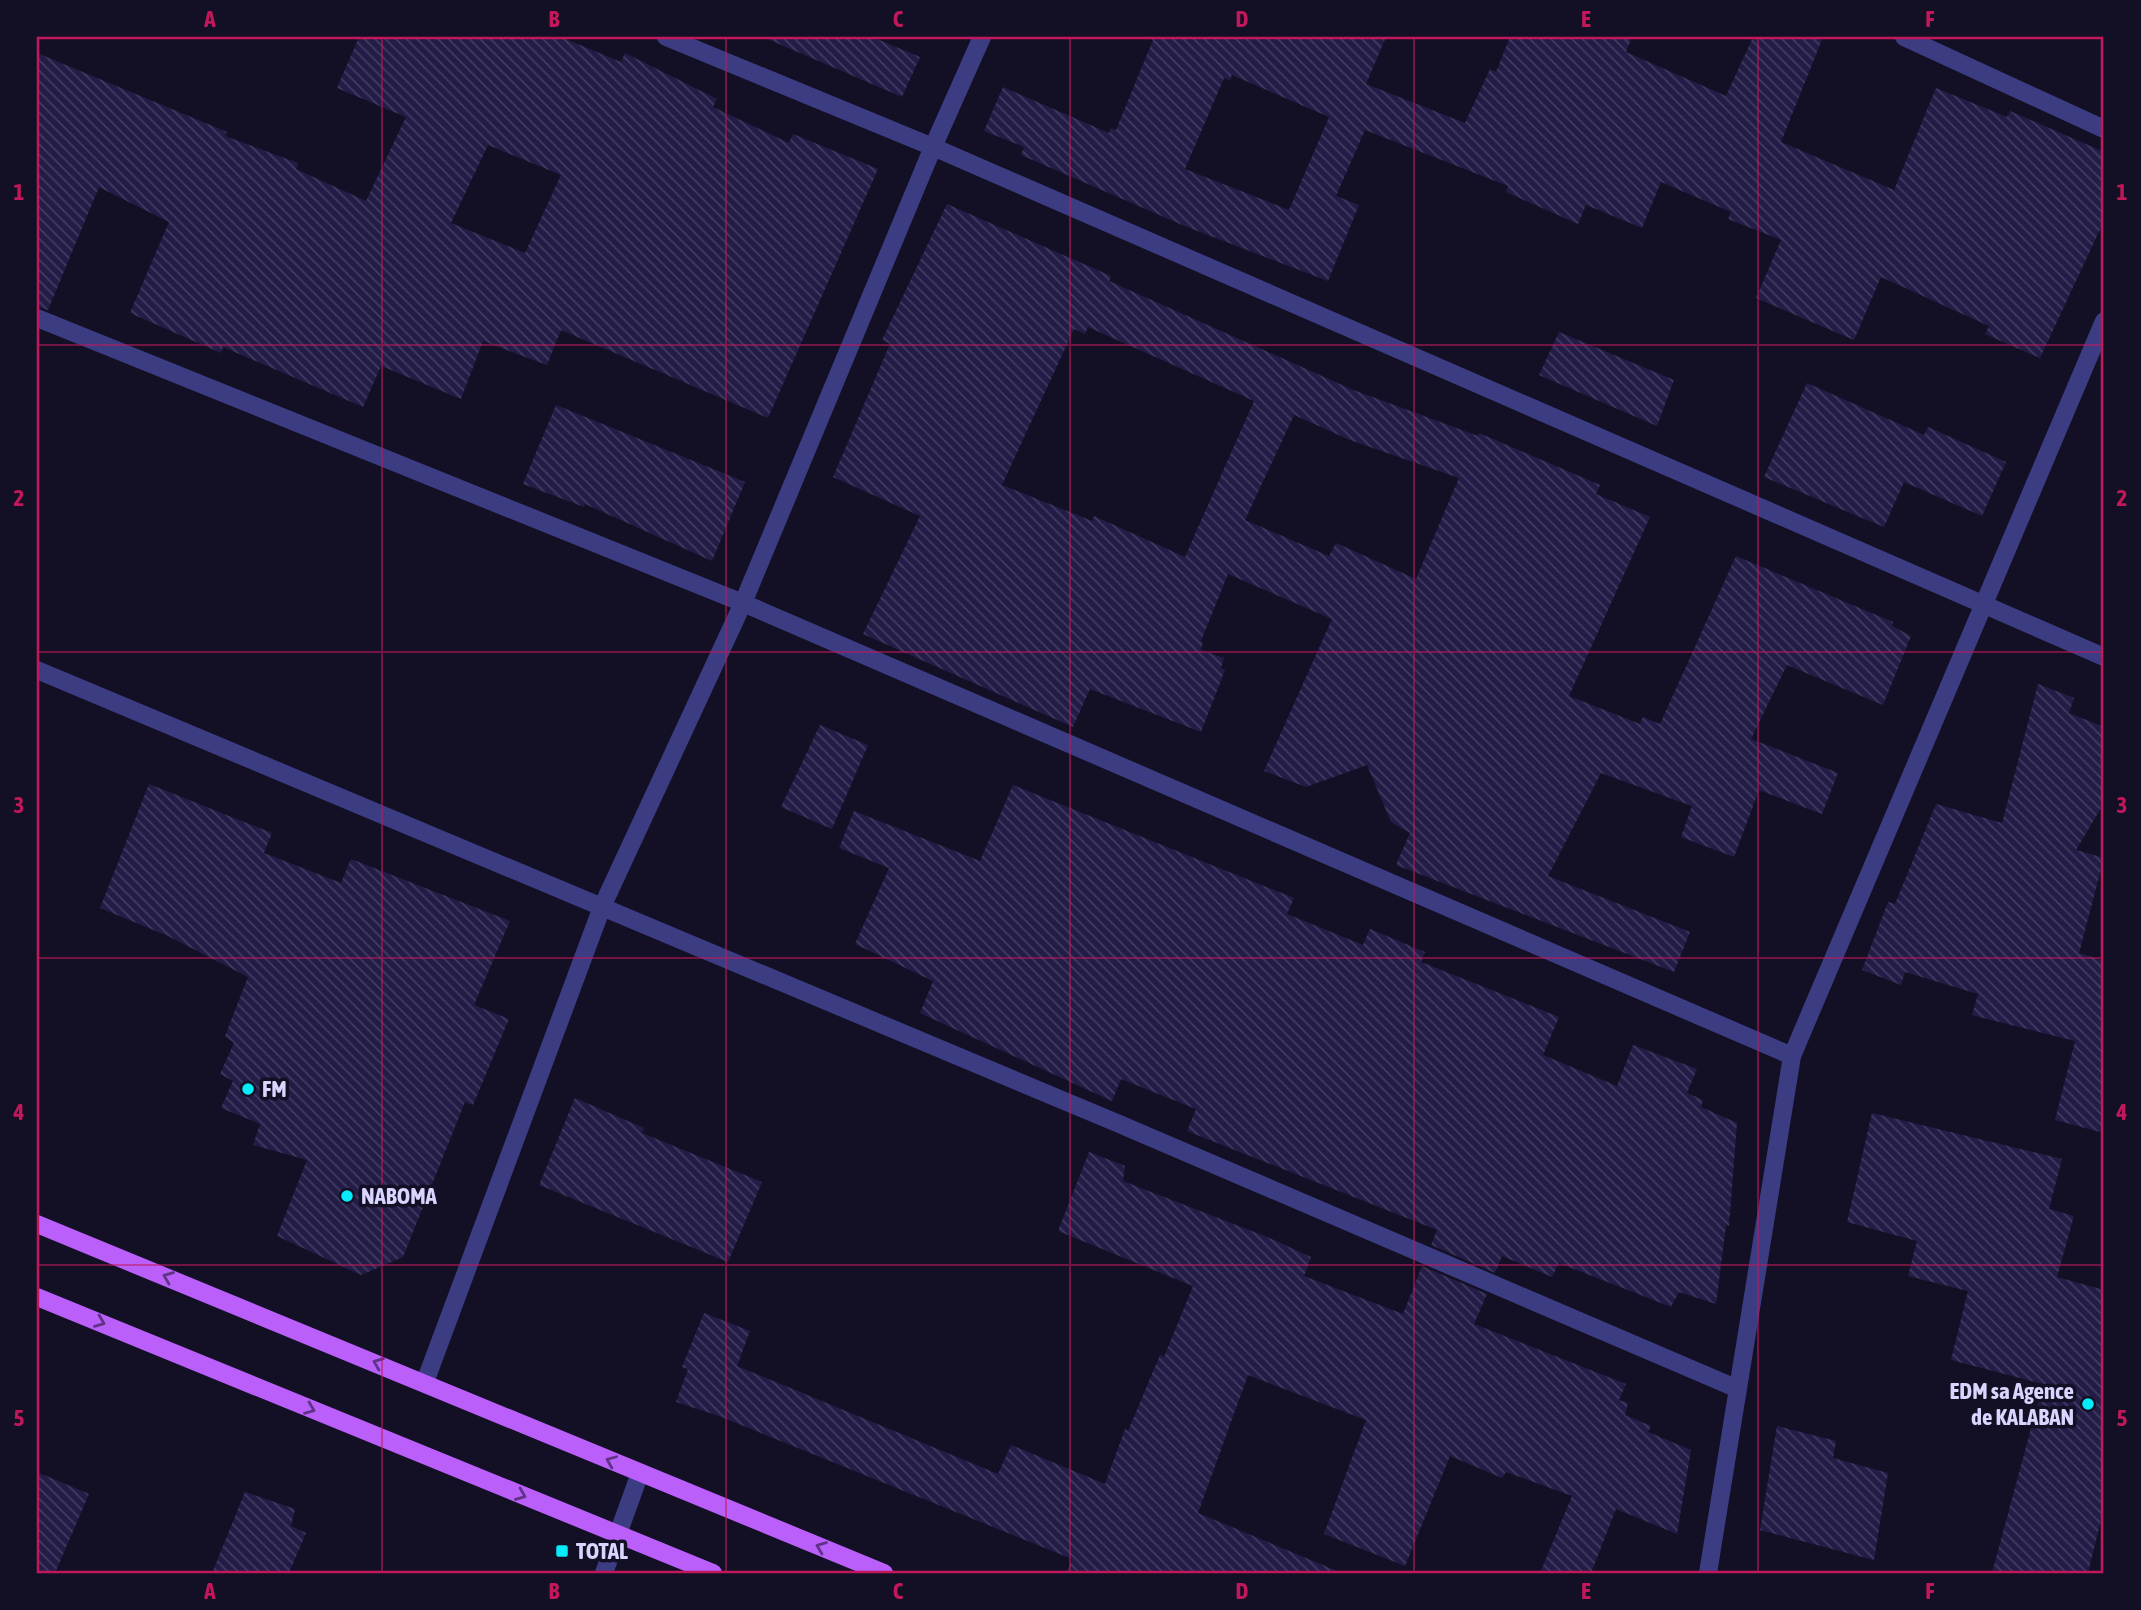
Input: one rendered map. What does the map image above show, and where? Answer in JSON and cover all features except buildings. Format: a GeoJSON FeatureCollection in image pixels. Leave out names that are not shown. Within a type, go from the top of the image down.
{"type":"FeatureCollection","features":[{"type":"Feature","properties":{"kind":"main road"},"geometry":{"type":"LineString","coordinates":[[37,1224],[884,1573]]}},
{"type":"Feature","properties":{"kind":"main road"},"geometry":{"type":"LineString","coordinates":[[37,1297],[713,1573]]}},
{"type":"Feature","properties":{"kind":"street"},"geometry":{"type":"LineString","coordinates":[[666,37],[933,147],[2104,657]]}},
{"type":"Feature","properties":{"kind":"street"},"geometry":{"type":"LineString","coordinates":[[425,1382],[602,907],[743,603],[933,147],[982,37]]}},
{"type":"Feature","properties":{"kind":"street"},"geometry":{"type":"LineString","coordinates":[[1903,37],[2104,129]]}},
{"type":"Feature","properties":{"kind":"street"},"geometry":{"type":"LineString","coordinates":[[37,318],[743,603],[1792,1056]]}},
{"type":"Feature","properties":{"kind":"street"},"geometry":{"type":"LineString","coordinates":[[1708,1573],[1792,1056],[2104,321]]}},
{"type":"Feature","properties":{"kind":"street"},"geometry":{"type":"LineString","coordinates":[[37,670],[1738,1389]]}},
{"type":"Feature","properties":{"kind":"street"},"geometry":{"type":"LineString","coordinates":[[604,1573],[640,1473]]}},
{"type":"Feature","properties":{"kind":"place","name":"FM"},"geometry":{"type":"Point","coordinates":[248,1089]}},
{"type":"Feature","properties":{"kind":"place","name":"NABOMA"},"geometry":{"type":"Point","coordinates":[347,1196]}},
{"type":"Feature","properties":{"kind":"place","name":"EDM sa Agence de KALABAN"},"geometry":{"type":"Point","coordinates":[2088,1404]}},
{"type":"Feature","properties":{"kind":"place","name":"TOTAL"},"geometry":{"type":"Point","coordinates":[562,1551]}}]}
